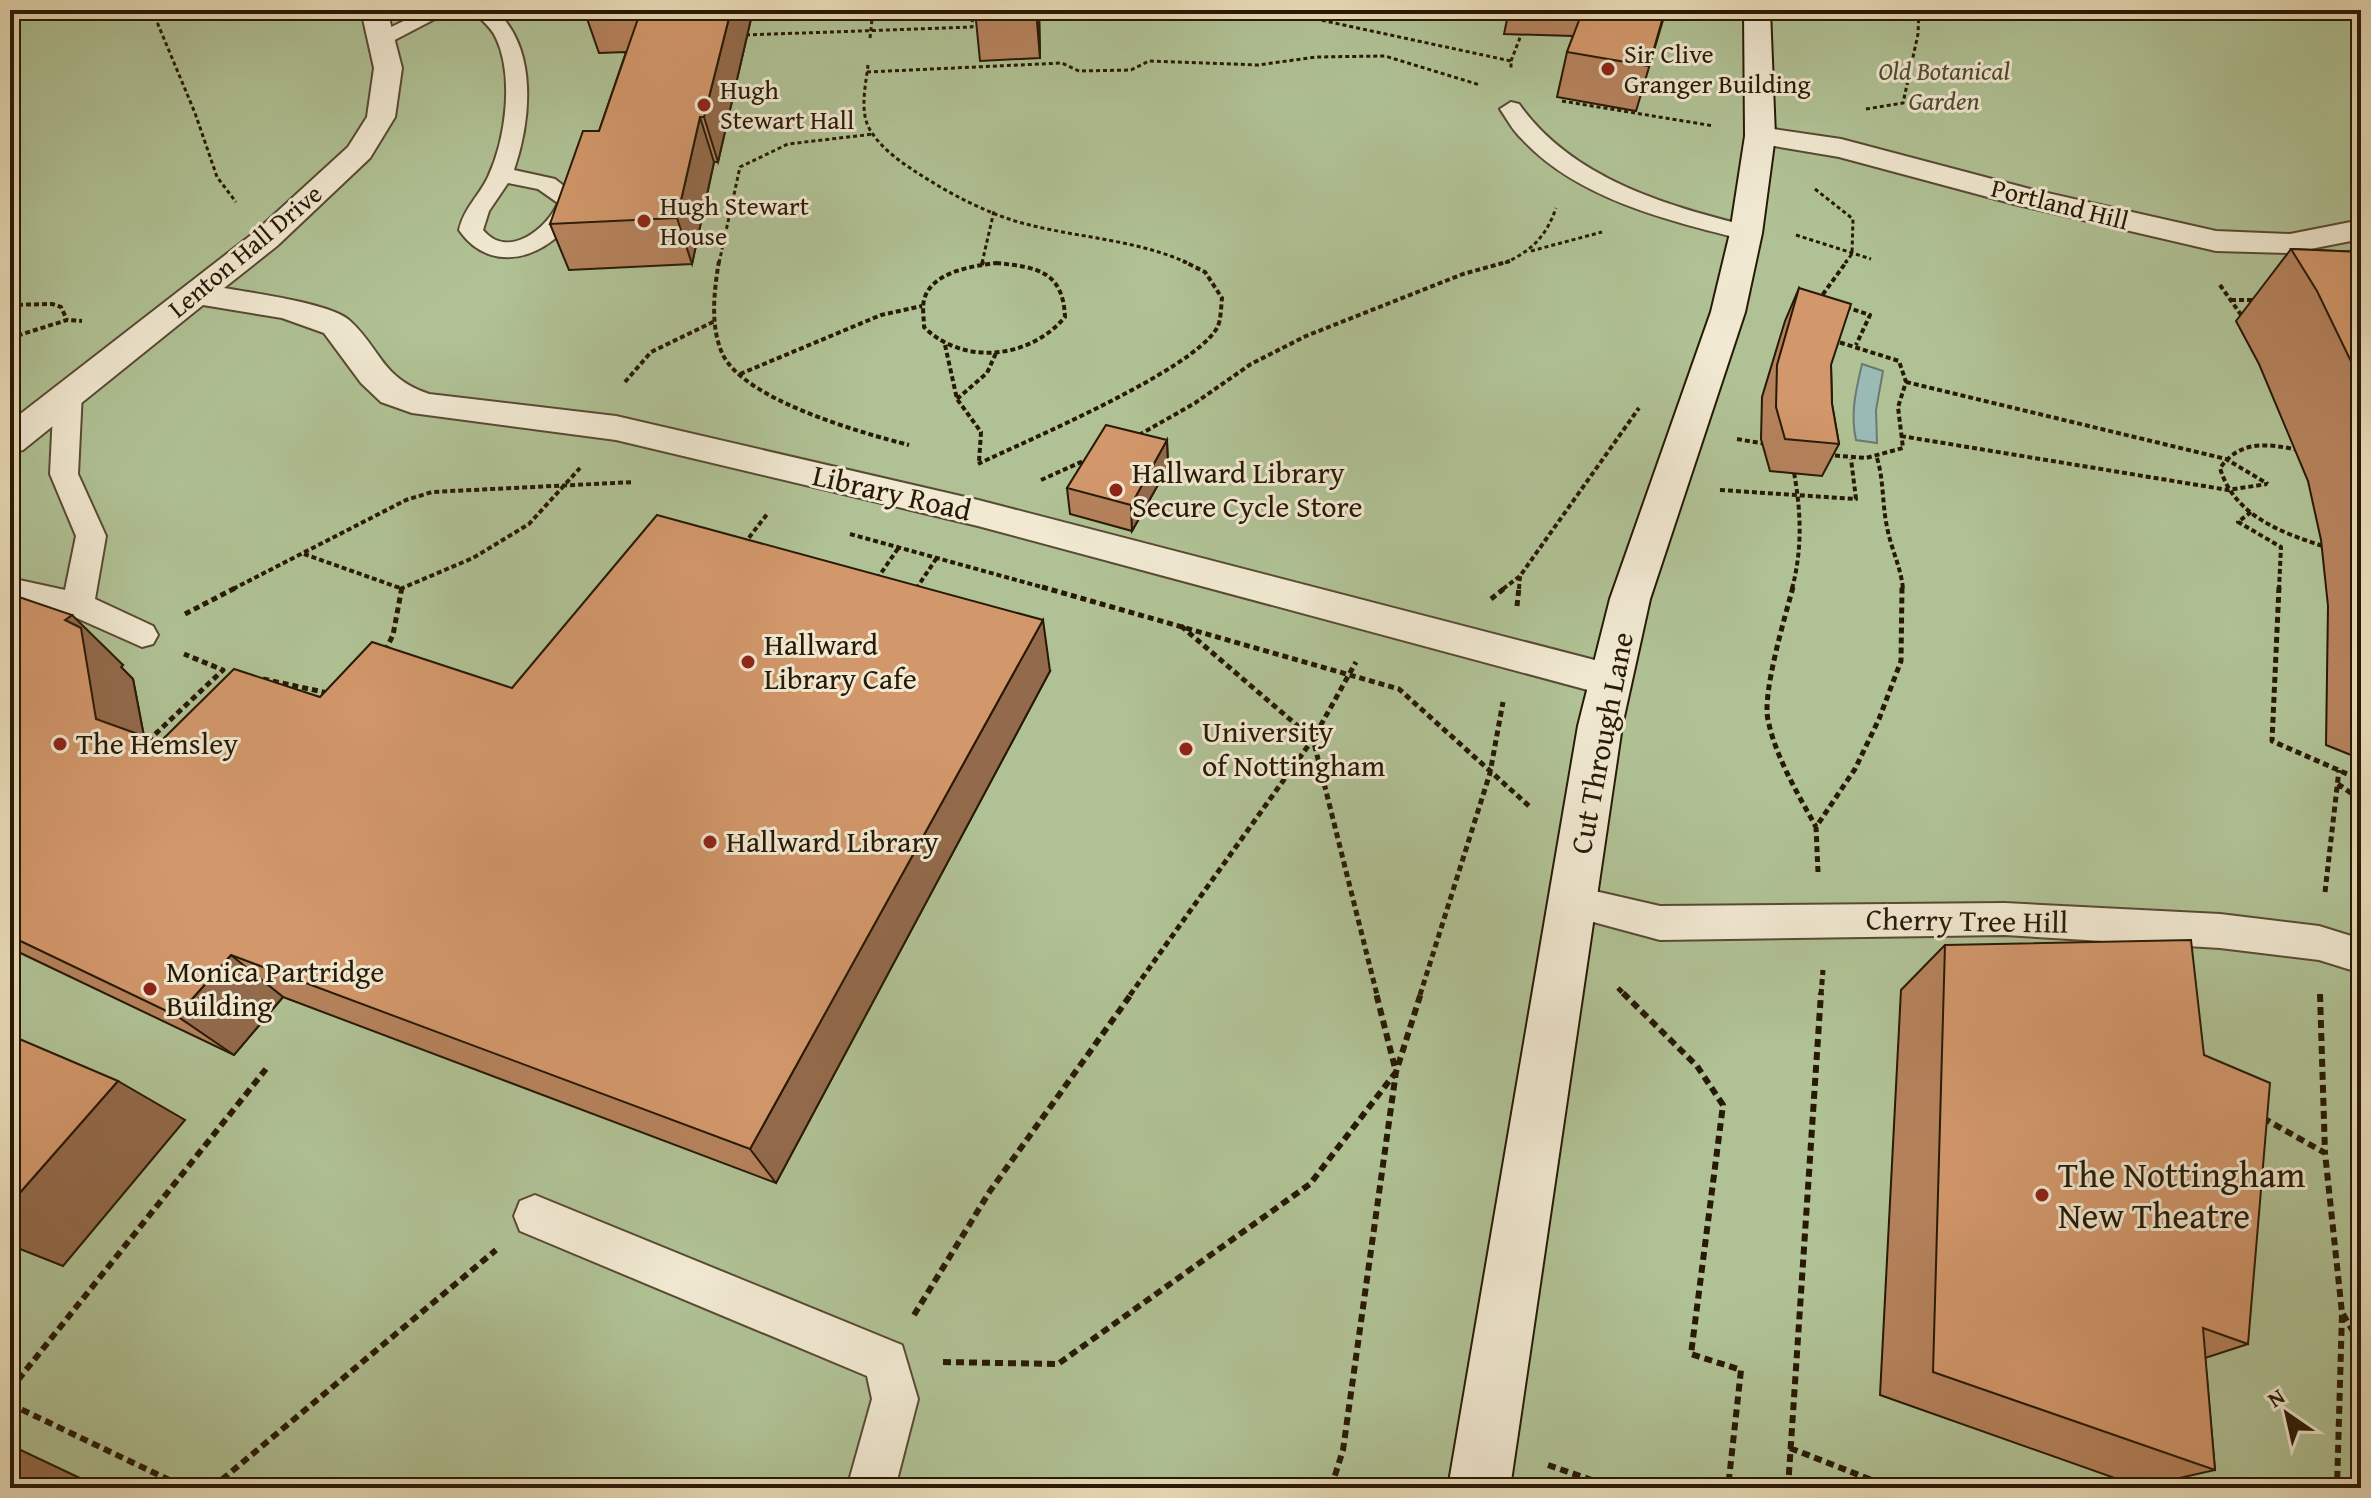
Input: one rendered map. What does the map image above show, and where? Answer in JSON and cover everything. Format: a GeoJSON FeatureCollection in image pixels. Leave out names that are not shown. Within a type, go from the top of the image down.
{"type":"FeatureCollection","features":[{"type":"Feature","properties":{"kind":"street","name":"Lenton Hall Drive"},"geometry":{"type":"LineString","coordinates":[[10,441],[68,392],[266,239],[360,152],[381,117],[388,68],[374,10]]}},
{"type":"Feature","properties":{"kind":"street","name":"Cut Through Lane"},"geometry":{"type":"LineString","coordinates":[[1479,1488],[1600,726],[1630,599],[1728,312],[1746,233],[1741,132],[1757,10]]}},
{"type":"Feature","properties":{"kind":"street","name":"Portland Hill"},"geometry":{"type":"LineString","coordinates":[[1741,132],[1841,148],[2025,197],[2216,241],[2245,245],[2292,244],[2337,237],[2361,229]]}},
{"type":"Feature","properties":{"kind":"street","name":"Library Road"},"geometry":{"type":"LineString","coordinates":[[197,294],[289,309],[336,326],[373,375],[394,394],[425,405],[616,428],[962,509],[1610,680]]}},
{"type":"Feature","properties":{"kind":"lane"},"geometry":{"type":"LineString","coordinates":[[380,40],[442,10]]}},
{"type":"Feature","properties":{"kind":"lane"},"geometry":{"type":"LineString","coordinates":[[483,10],[502,28],[515,62],[512,143],[501,175]]}},
{"type":"Feature","properties":{"kind":"lane"},"geometry":{"type":"LineString","coordinates":[[1511,109],[1524,130],[1551,154],[1626,196],[1660,209],[1746,233]]}},
{"type":"Feature","properties":{"kind":"lane"},"geometry":{"type":"LineString","coordinates":[[68,392],[64,474],[91,536],[78,605]]}},
{"type":"Feature","properties":{"kind":"lane"},"geometry":{"type":"LineString","coordinates":[[10,589],[78,605],[142,635]]}},
{"type":"Feature","properties":{"kind":"lane","name":"Cherry Tree Hill"},"geometry":{"type":"LineString","coordinates":[[1573,902],[1660,923],[2005,919],[2220,931],[2319,943],[2361,956]]}},
{"type":"Feature","properties":{"kind":"lane"},"geometry":{"type":"LineString","coordinates":[[535,1216],[886,1361],[895,1399],[871,1488]]}},
{"type":"Feature","properties":{"kind":"path"},"geometry":{"type":"LineString","coordinates":[[152,10],[195,113],[217,177],[266,239]]}},
{"type":"Feature","properties":{"kind":"path"},"geometry":{"type":"LineString","coordinates":[[870,38],[873,10]]}},
{"type":"Feature","properties":{"kind":"path"},"geometry":{"type":"LineString","coordinates":[[746,35],[972,27],[973,10]]}},
{"type":"Feature","properties":{"kind":"path"},"geometry":{"type":"LineString","coordinates":[[1274,10],[1511,61]]}},
{"type":"Feature","properties":{"kind":"path"},"geometry":{"type":"LineString","coordinates":[[1858,110],[1903,103],[1918,34],[1919,10]]}},
{"type":"Feature","properties":{"kind":"path"},"geometry":{"type":"LineString","coordinates":[[1511,76],[1511,61],[1521,35]]}},
{"type":"Feature","properties":{"kind":"path"},"geometry":{"type":"LineString","coordinates":[[867,72],[1062,63],[1079,71],[1131,70],[1149,61],[1258,65],[1316,57],[1385,56],[1487,86]]}},
{"type":"Feature","properties":{"kind":"path"},"geometry":{"type":"LineString","coordinates":[[868,65],[868,125],[883,148],[926,177],[1014,220],[1103,236],[1167,253],[1204,272],[1222,298],[1218,327],[1199,347],[1143,384],[978,463]]}},
{"type":"Feature","properties":{"kind":"path"},"geometry":{"type":"LineString","coordinates":[[1554,99],[1741,132]]}},
{"type":"Feature","properties":{"kind":"path"},"geometry":{"type":"LineString","coordinates":[[874,134],[786,143],[767,149],[740,167],[720,267],[715,321],[726,361],[739,375],[774,397],[812,413],[920,448]]}},
{"type":"Feature","properties":{"kind":"path"},"geometry":{"type":"LineString","coordinates":[[1130,440],[1159,426],[1251,364],[1306,336],[1463,274],[1506,263],[1530,251],[1548,230],[1559,200],[1555,181],[1569,164]]}},
{"type":"Feature","properties":{"kind":"path"},"geometry":{"type":"LineString","coordinates":[[1815,310],[1820,298],[1852,254],[1853,219],[1818,191]]}},
{"type":"Feature","properties":{"kind":"path"},"geometry":{"type":"LineString","coordinates":[[982,265],[994,211]]}},
{"type":"Feature","properties":{"kind":"path"},"geometry":{"type":"LineString","coordinates":[[1793,234],[1871,259]]}},
{"type":"Feature","properties":{"kind":"path"},"geometry":{"type":"LineString","coordinates":[[982,265],[1022,265],[1047,275],[1062,287],[1068,302],[1065,318],[1041,340],[1020,349],[996,353],[966,351],[945,344],[929,333],[921,319],[924,298],[937,283],[956,271],[982,265]]}},
{"type":"Feature","properties":{"kind":"path"},"geometry":{"type":"LineString","coordinates":[[2224,290],[2245,321]]}},
{"type":"Feature","properties":{"kind":"path"},"geometry":{"type":"LineString","coordinates":[[1807,294],[1832,302]]}},
{"type":"Feature","properties":{"kind":"path"},"geometry":{"type":"LineString","coordinates":[[10,305],[52,304],[61,307],[67,320],[10,338]]}},
{"type":"Feature","properties":{"kind":"path"},"geometry":{"type":"LineString","coordinates":[[739,375],[881,315],[922,306]]}},
{"type":"Feature","properties":{"kind":"path"},"geometry":{"type":"LineString","coordinates":[[1845,307],[1870,315],[1856,346]]}},
{"type":"Feature","properties":{"kind":"path"},"geometry":{"type":"LineString","coordinates":[[303,554],[400,588],[473,558],[529,524],[616,428],[619,390],[651,352],[715,321]]}},
{"type":"Feature","properties":{"kind":"path"},"geometry":{"type":"LineString","coordinates":[[1819,336],[1899,361],[1906,382],[1898,407],[1903,448],[1877,458],[1851,459],[1820,454]]}},
{"type":"Feature","properties":{"kind":"path"},"geometry":{"type":"LineString","coordinates":[[914,592],[937,558],[962,509],[978,463],[981,432],[957,399],[945,344]]}},
{"type":"Feature","properties":{"kind":"path"},"geometry":{"type":"LineString","coordinates":[[957,399],[987,373],[996,353]]}},
{"type":"Feature","properties":{"kind":"path"},"geometry":{"type":"LineString","coordinates":[[1901,436],[2228,490],[2268,484],[2226,459],[1906,382]]}},
{"type":"Feature","properties":{"kind":"path"},"geometry":{"type":"LineString","coordinates":[[1489,600],[1520,576],[1644,397]]}},
{"type":"Feature","properties":{"kind":"path"},"geometry":{"type":"LineString","coordinates":[[1724,437],[1777,446]]}},
{"type":"Feature","properties":{"kind":"path"},"geometry":{"type":"LineString","coordinates":[[2302,450],[2262,442],[2233,451],[2220,468],[2222,480],[2251,512],[2297,539],[2331,548]]}},
{"type":"Feature","properties":{"kind":"path"},"geometry":{"type":"LineString","coordinates":[[962,509],[1013,492],[1091,457]]}},
{"type":"Feature","properties":{"kind":"path"},"geometry":{"type":"LineString","coordinates":[[1816,827],[1855,769],[1879,719],[1901,661],[1904,607],[1901,570],[1887,528],[1883,479],[1877,458]]}},
{"type":"Feature","properties":{"kind":"path"},"geometry":{"type":"LineString","coordinates":[[1716,490],[1856,499],[1851,459]]}},
{"type":"Feature","properties":{"kind":"path"},"geometry":{"type":"LineString","coordinates":[[968,460],[978,463],[1013,492]]}},
{"type":"Feature","properties":{"kind":"path"},"geometry":{"type":"LineString","coordinates":[[1792,460],[1799,496],[1800,559],[1774,660],[1767,718],[1790,779],[1816,827],[1822,920]]}},
{"type":"Feature","properties":{"kind":"path"},"geometry":{"type":"LineString","coordinates":[[142,635],[406,500],[432,492],[637,482]]}},
{"type":"Feature","properties":{"kind":"path"},"geometry":{"type":"LineString","coordinates":[[753,509],[782,517]]}},
{"type":"Feature","properties":{"kind":"path"},"geometry":{"type":"LineString","coordinates":[[2251,512],[2238,522],[2281,547],[2272,741],[2361,780]]}},
{"type":"Feature","properties":{"kind":"path"},"geometry":{"type":"LineString","coordinates":[[740,551],[768,513]]}},
{"type":"Feature","properties":{"kind":"path"},"geometry":{"type":"LineString","coordinates":[[841,532],[1348,672],[1399,689],[1490,773],[1581,849]]}},
{"type":"Feature","properties":{"kind":"path"},"geometry":{"type":"LineString","coordinates":[[866,585],[876,580],[899,547]]}},
{"type":"Feature","properties":{"kind":"path"},"geometry":{"type":"LineString","coordinates":[[1331,1488],[1343,1450],[1396,1072],[1490,773],[1513,653],[1520,576]]}},
{"type":"Feature","properties":{"kind":"path"},"geometry":{"type":"LineString","coordinates":[[380,661],[393,635],[400,588]]}},
{"type":"Feature","properties":{"kind":"path"},"geometry":{"type":"LineString","coordinates":[[886,1361],[990,1191],[1313,739],[1348,672],[1390,620]]}},
{"type":"Feature","properties":{"kind":"path"},"geometry":{"type":"LineString","coordinates":[[1180,625],[1313,739],[1396,1072]]}},
{"type":"Feature","properties":{"kind":"path"},"geometry":{"type":"LineString","coordinates":[[142,635],[223,670],[238,673]]}},
{"type":"Feature","properties":{"kind":"path"},"geometry":{"type":"LineString","coordinates":[[141,747],[223,670]]}},
{"type":"Feature","properties":{"kind":"path"},"geometry":{"type":"LineString","coordinates":[[254,677],[330,694]]}},
{"type":"Feature","properties":{"kind":"path"},"geometry":{"type":"LineString","coordinates":[[2328,867],[2339,770]]}},
{"type":"Feature","properties":{"kind":"path"},"geometry":{"type":"LineString","coordinates":[[2338,784],[2361,800]]}},
{"type":"Feature","properties":{"kind":"path"},"geometry":{"type":"LineString","coordinates":[[2319,943],[2325,1153],[2342,1313],[2337,1488]]}},
{"type":"Feature","properties":{"kind":"path"},"geometry":{"type":"LineString","coordinates":[[1788,1488],[1824,986]]}},
{"type":"Feature","properties":{"kind":"path"},"geometry":{"type":"LineString","coordinates":[[1617,987],[1697,1066],[1723,1105],[1691,1354],[1741,1370],[1728,1488]]}},
{"type":"Feature","properties":{"kind":"path"},"geometry":{"type":"LineString","coordinates":[[10,1390],[266,1069]]}},
{"type":"Feature","properties":{"kind":"path"},"geometry":{"type":"LineString","coordinates":[[886,1361],[1058,1364],[1310,1184],[1396,1072]]}},
{"type":"Feature","properties":{"kind":"path"},"geometry":{"type":"LineString","coordinates":[[2250,1111],[2325,1153]]}},
{"type":"Feature","properties":{"kind":"path"},"geometry":{"type":"LineString","coordinates":[[212,1488],[535,1216]]}},
{"type":"Feature","properties":{"kind":"path"},"geometry":{"type":"LineString","coordinates":[[2342,1313],[2361,1345]]}},
{"type":"Feature","properties":{"kind":"path"},"geometry":{"type":"LineString","coordinates":[[10,1404],[186,1488]]}},
{"type":"Feature","properties":{"kind":"path"},"geometry":{"type":"LineString","coordinates":[[1790,1448],[1892,1488]]}},
{"type":"Feature","properties":{"kind":"green space","name":"University of Nottingham"},"geometry":{"type":"Polygon","coordinates":[[[10,10],[2361,10],[2361,1488],[10,1488],[10,10]]]}},
{"type":"Feature","properties":{"kind":"water"},"geometry":{"type":"Polygon","coordinates":[[[1862,364],[1883,371],[1876,410],[1877,443],[1856,440],[1854,430],[1856,392],[1862,364]]]}},
{"type":"Feature","properties":{"kind":"building"},"geometry":{"type":"Polygon","coordinates":[[[641,10],[731,10],[704,117],[700,117],[677,218],[550,224],[583,131],[599,131],[641,10]]]}},
{"type":"Feature","properties":{"kind":"building"},"geometry":{"type":"Polygon","coordinates":[[[975,10],[1036,10],[1036,14],[975,16],[975,10]]]}},
{"type":"Feature","properties":{"kind":"building"},"geometry":{"type":"Polygon","coordinates":[[[1583,10],[1665,10],[1649,66],[1567,52],[1583,10]]]}},
{"type":"Feature","properties":{"kind":"building"},"geometry":{"type":"Polygon","coordinates":[[[2291,249],[2361,252],[2361,382],[2317,291],[2291,249]]]}},
{"type":"Feature","properties":{"kind":"building"},"geometry":{"type":"Polygon","coordinates":[[[1799,288],[1851,304],[1831,365],[1832,404],[1839,444],[1785,439],[1776,407],[1777,365],[1799,288]]]}},
{"type":"Feature","properties":{"kind":"building"},"geometry":{"type":"Polygon","coordinates":[[[1106,425],[1167,440],[1131,505],[1067,488],[1106,425]]]}},
{"type":"Feature","properties":{"kind":"building"},"geometry":{"type":"Polygon","coordinates":[[[657,515],[1043,620],[750,1149],[231,955],[177,1016],[10,936],[10,594],[72,615],[65,620],[81,628],[96,719],[160,742],[234,669],[320,697],[372,642],[512,688],[657,515]]]}},
{"type":"Feature","properties":{"kind":"building","name":"The Nottingham New Theatre"},"geometry":{"type":"Polygon","coordinates":[[[2191,940],[2204,1055],[2270,1083],[2248,1344],[2203,1328],[2215,1470],[1933,1372],[1945,945],[2191,940]]]}},
{"type":"Feature","properties":{"kind":"building"},"geometry":{"type":"Polygon","coordinates":[[[10,1035],[118,1081],[10,1204],[10,1035]]]}},
{"type":"Feature","properties":{"kind":"building"},"geometry":{"type":"Polygon","coordinates":[[[10,1474],[39,1488],[10,1488],[10,1474]]]}},
{"type":"Feature","properties":{"kind":"place","name":"Sir Clive Granger Building"},"geometry":{"type":"Point","coordinates":[1608,69]}},
{"type":"Feature","properties":{"kind":"place","name":"Hugh Stewart Hall"},"geometry":{"type":"Point","coordinates":[704,105]}},
{"type":"Feature","properties":{"kind":"place","name":"Hugh Stewart House"},"geometry":{"type":"Point","coordinates":[644,221]}},
{"type":"Feature","properties":{"kind":"place","name":"Hallward Library Secure Cycle Store"},"geometry":{"type":"Point","coordinates":[1116,490]}},
{"type":"Feature","properties":{"kind":"place","name":"Hallward Library Cafe"},"geometry":{"type":"Point","coordinates":[748,662]}},
{"type":"Feature","properties":{"kind":"place","name":"The Hemsley"},"geometry":{"type":"Point","coordinates":[60,744]}},
{"type":"Feature","properties":{"kind":"place","name":"University of Nottingham"},"geometry":{"type":"Point","coordinates":[1186,749]}},
{"type":"Feature","properties":{"kind":"place","name":"Hallward Library"},"geometry":{"type":"Point","coordinates":[710,842]}},
{"type":"Feature","properties":{"kind":"place","name":"Monica Partridge Building"},"geometry":{"type":"Point","coordinates":[150,989]}},
{"type":"Feature","properties":{"kind":"place","name":"The Nottingham New Theatre"},"geometry":{"type":"Point","coordinates":[2042,1195]}},
{"type":"Feature","properties":{"kind":"park label","name":"Old Botanical Garden"},"geometry":{"type":"Point","coordinates":[1944,86]}}]}
